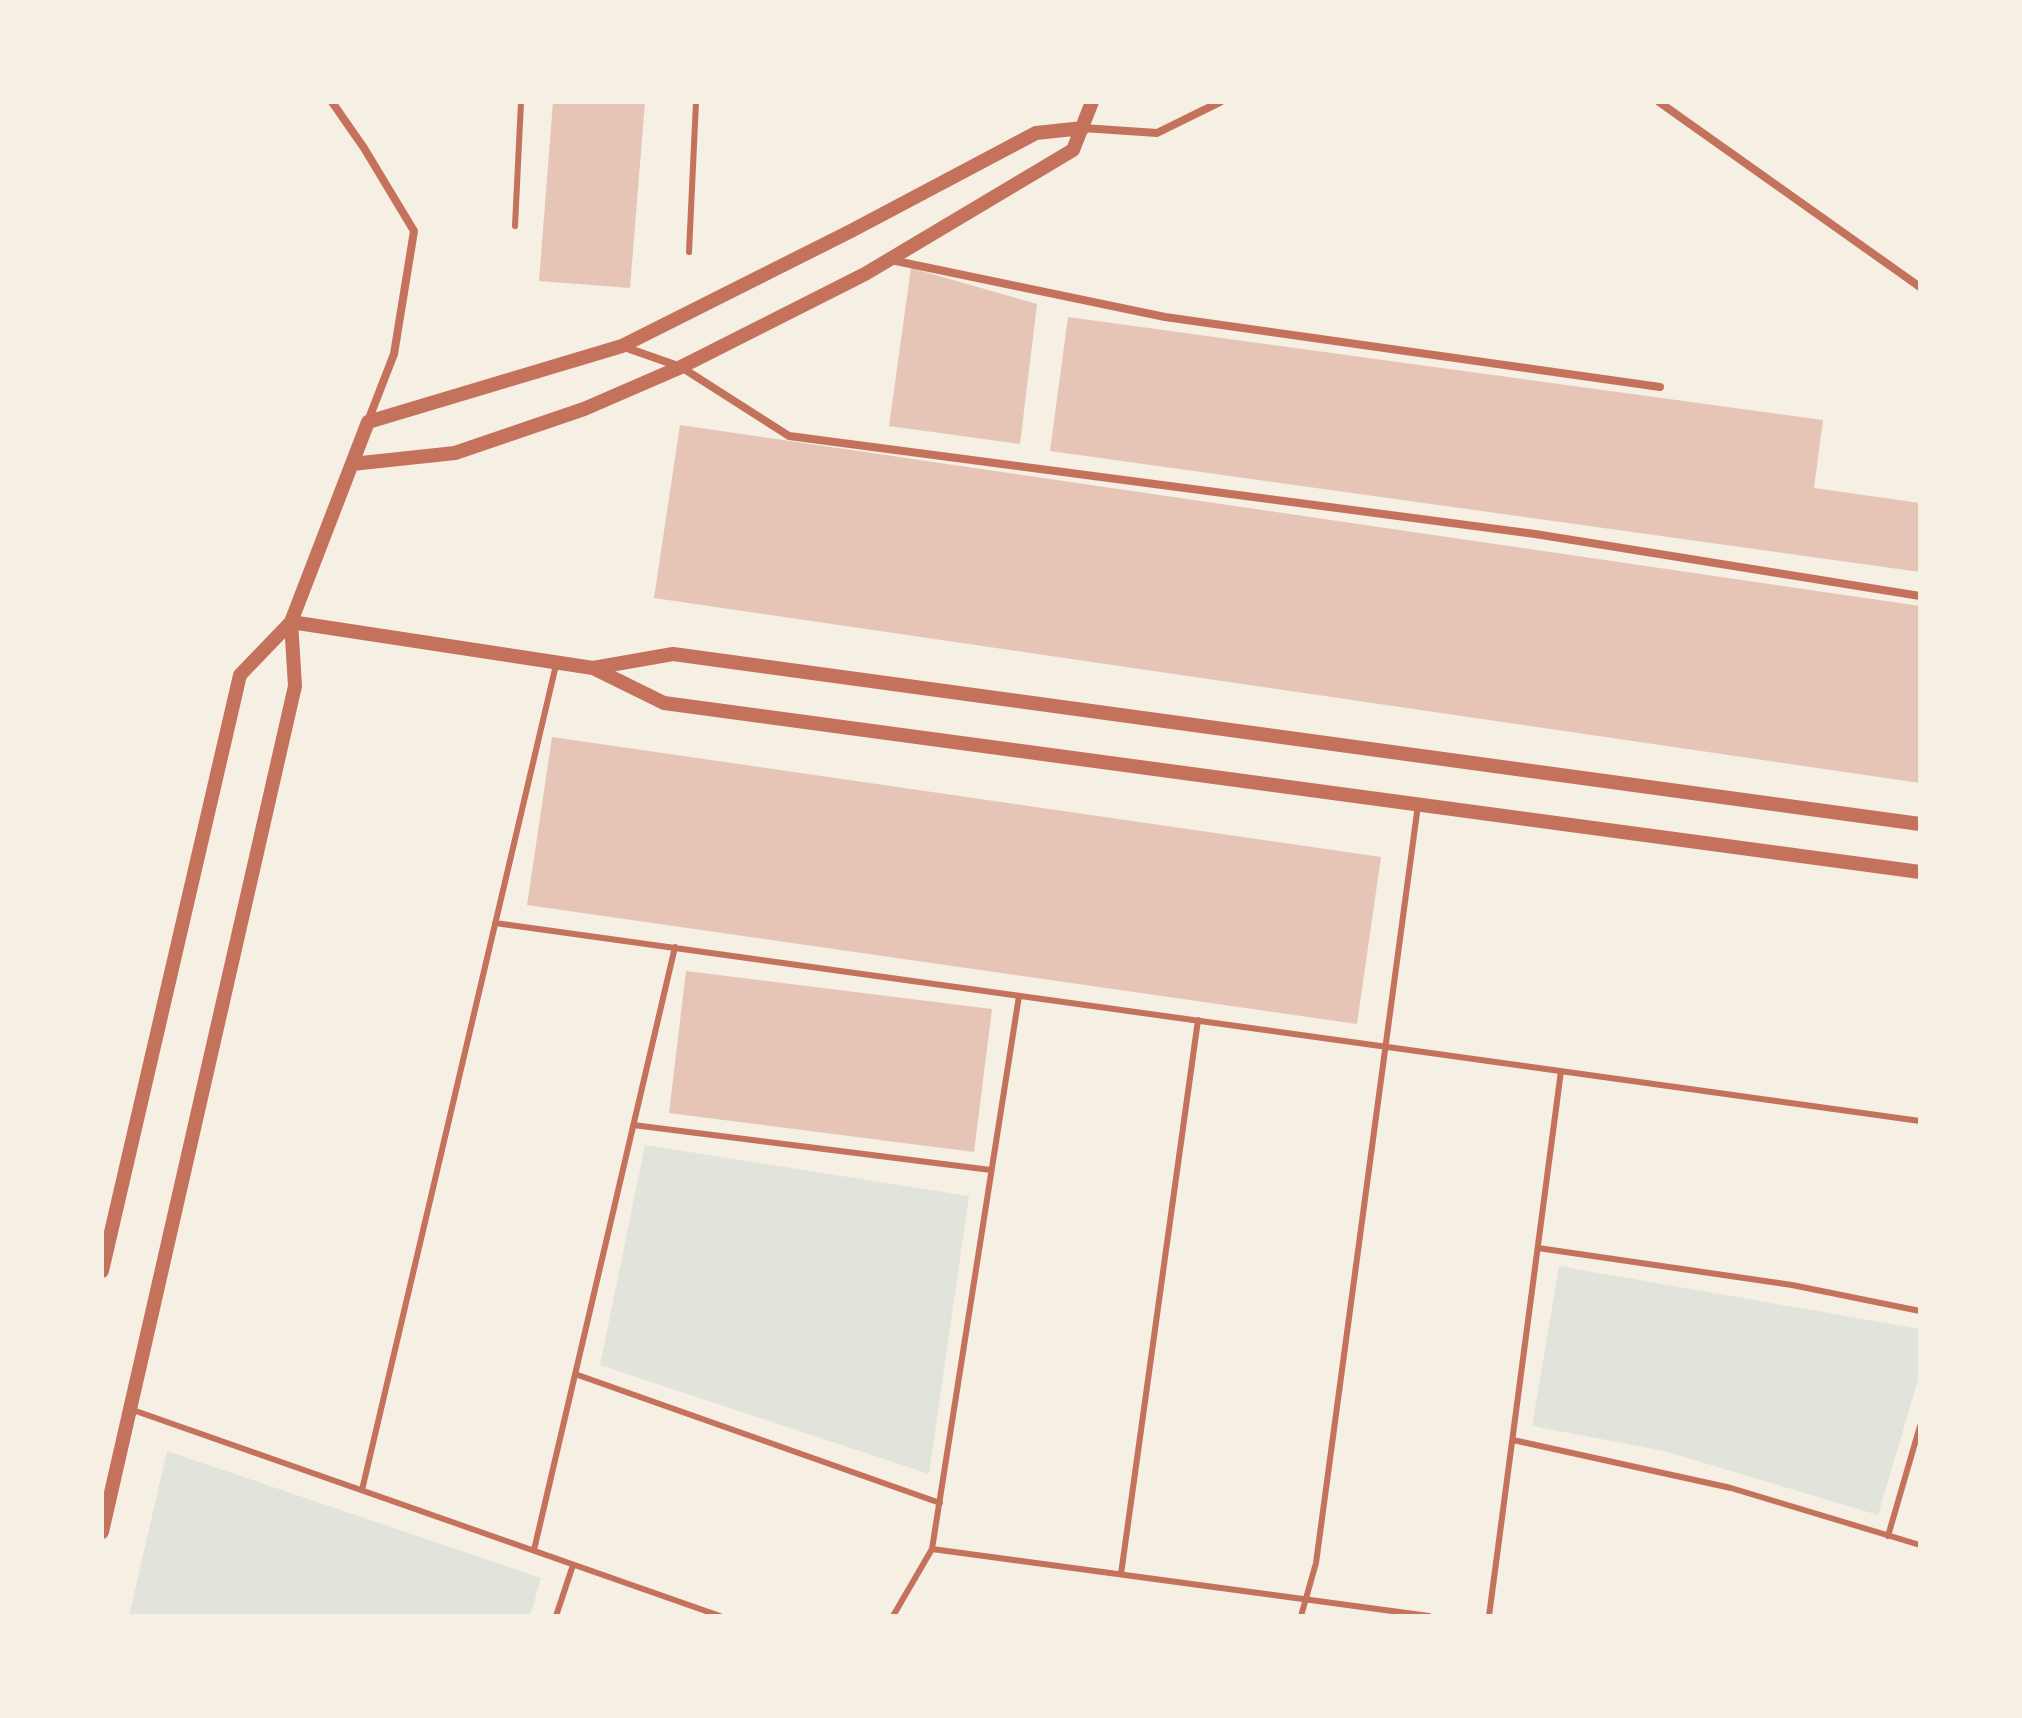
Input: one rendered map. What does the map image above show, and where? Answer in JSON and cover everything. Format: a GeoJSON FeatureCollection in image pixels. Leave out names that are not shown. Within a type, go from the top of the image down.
{"type":"FeatureCollection","features":[{"type":"Feature","properties":{"kind":"street"},"geometry":{"type":"LineString","coordinates":[[103,1261],[240,675],[291,622],[394,354],[414,231],[332,102]]}},
{"type":"Feature","properties":{"kind":"street"},"geometry":{"type":"LineString","coordinates":[[352,464],[455,453],[584,409],[681,367],[865,274],[1073,150],[1092,102]]}},
{"type":"Feature","properties":{"kind":"street"},"geometry":{"type":"LineString","coordinates":[[368,422],[622,346],[851,231],[1036,133],[1083,128],[1157,133],[1220,102]]}},
{"type":"Feature","properties":{"kind":"street"},"geometry":{"type":"LineString","coordinates":[[1659,102],[1920,287]]}},
{"type":"Feature","properties":{"kind":"street"},"geometry":{"type":"LineString","coordinates":[[890,259],[1165,317],[1660,387]]}},
{"type":"Feature","properties":{"kind":"street"},"geometry":{"type":"LineString","coordinates":[[622,346],[681,367],[789,436],[1535,534],[1920,596]]}},
{"type":"Feature","properties":{"kind":"street"},"geometry":{"type":"LineString","coordinates":[[291,622],[593,668],[673,654],[1920,824]]}},
{"type":"Feature","properties":{"kind":"street"},"geometry":{"type":"LineString","coordinates":[[102,1532],[295,686],[291,622]]}},
{"type":"Feature","properties":{"kind":"street"},"geometry":{"type":"LineString","coordinates":[[593,668],[664,703],[1920,872]]}},
{"type":"Feature","properties":{"kind":"lane"},"geometry":{"type":"LineString","coordinates":[[515,226],[521,102]]}},
{"type":"Feature","properties":{"kind":"lane"},"geometry":{"type":"LineString","coordinates":[[689,252],[696,102]]}},
{"type":"Feature","properties":{"kind":"lane"},"geometry":{"type":"LineString","coordinates":[[362,1490],[556,663]]}},
{"type":"Feature","properties":{"kind":"lane"},"geometry":{"type":"LineString","coordinates":[[1301,1616],[1316,1563],[1418,805]]}},
{"type":"Feature","properties":{"kind":"lane"},"geometry":{"type":"LineString","coordinates":[[495,923],[1920,1121]]}},
{"type":"Feature","properties":{"kind":"lane"},"geometry":{"type":"LineString","coordinates":[[534,1550],[675,947]]}},
{"type":"Feature","properties":{"kind":"lane"},"geometry":{"type":"LineString","coordinates":[[893,1616],[932,1549],[1019,996]]}},
{"type":"Feature","properties":{"kind":"lane"},"geometry":{"type":"LineString","coordinates":[[1121,1574],[1198,1020]]}},
{"type":"Feature","properties":{"kind":"lane"},"geometry":{"type":"LineString","coordinates":[[1489,1616],[1561,1071]]}},
{"type":"Feature","properties":{"kind":"lane"},"geometry":{"type":"LineString","coordinates":[[633,1125],[991,1170]]}},
{"type":"Feature","properties":{"kind":"lane"},"geometry":{"type":"LineString","coordinates":[[1538,1248],[1792,1285],[1920,1311]]}},
{"type":"Feature","properties":{"kind":"lane"},"geometry":{"type":"LineString","coordinates":[[575,1374],[940,1503]]}},
{"type":"Feature","properties":{"kind":"lane"},"geometry":{"type":"LineString","coordinates":[[130,1409],[720,1616]]}},
{"type":"Feature","properties":{"kind":"lane"},"geometry":{"type":"LineString","coordinates":[[1888,1536],[1920,1426]]}},
{"type":"Feature","properties":{"kind":"lane"},"geometry":{"type":"LineString","coordinates":[[1513,1440],[1731,1488],[1920,1545]]}},
{"type":"Feature","properties":{"kind":"lane"},"geometry":{"type":"LineString","coordinates":[[932,1549],[1429,1616]]}},
{"type":"Feature","properties":{"kind":"lane"},"geometry":{"type":"LineString","coordinates":[[556,1616],[573,1565]]}},
{"type":"Feature","properties":{"kind":"shaded area"},"geometry":{"type":"Polygon","coordinates":[[[645,1145],[969,1196],[929,1474],[600,1365],[645,1145]]]}},
{"type":"Feature","properties":{"kind":"shaded area"},"geometry":{"type":"Polygon","coordinates":[[[1559,1266],[1920,1329],[1920,1373],[1878,1515],[1664,1451],[1532,1426],[1559,1266]]]}},
{"type":"Feature","properties":{"kind":"shaded area"},"geometry":{"type":"Polygon","coordinates":[[[167,1451],[541,1578],[530,1616],[129,1616],[167,1451]]]}},
{"type":"Feature","properties":{"kind":"building"},"geometry":{"type":"Polygon","coordinates":[[[553,102],[645,102],[630,288],[539,281],[553,102]]]}},
{"type":"Feature","properties":{"kind":"building"},"geometry":{"type":"Polygon","coordinates":[[[911,268],[1037,304],[1020,444],[889,426],[911,268]]]}},
{"type":"Feature","properties":{"kind":"building"},"geometry":{"type":"Polygon","coordinates":[[[1068,317],[1823,420],[1814,488],[1920,503],[1920,572],[1050,451],[1068,317]]]}},
{"type":"Feature","properties":{"kind":"building"},"geometry":{"type":"Polygon","coordinates":[[[680,425],[1920,606],[1920,783],[654,598],[680,425]]]}},
{"type":"Feature","properties":{"kind":"building"},"geometry":{"type":"Polygon","coordinates":[[[552,737],[1381,857],[1357,1024],[527,905],[552,737]]]}},
{"type":"Feature","properties":{"kind":"building"},"geometry":{"type":"Polygon","coordinates":[[[686,971],[992,1009],[974,1152],[669,1113],[686,971]]]}}]}
